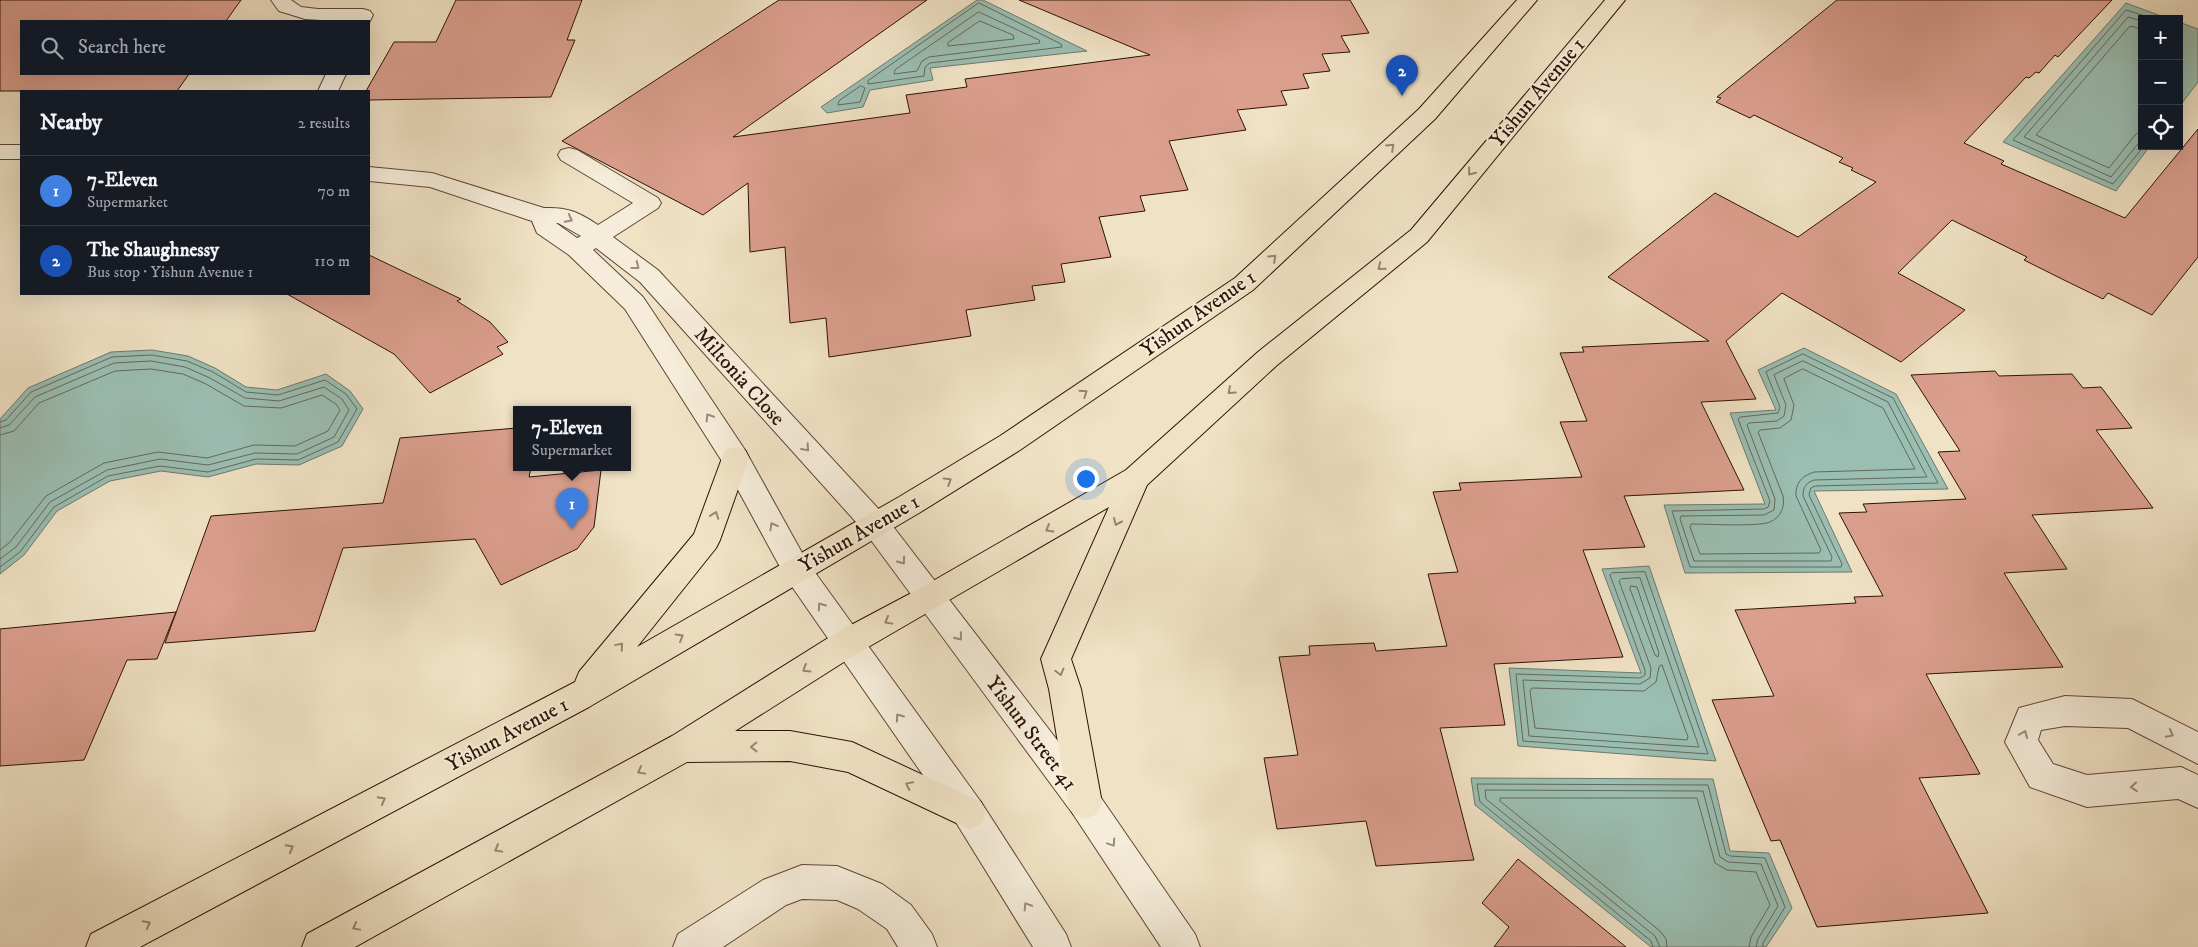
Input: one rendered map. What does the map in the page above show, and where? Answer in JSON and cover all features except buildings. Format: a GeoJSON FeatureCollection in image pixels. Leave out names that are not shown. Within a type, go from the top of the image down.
{"type":"FeatureCollection","features":[{"type":"Feature","properties":{"kind":"main road","name":"Yishun Avenue 1"},"geometry":{"type":"LineString","coordinates":[[104,947],[578,697],[796,569],[909,506],[1010,443],[1244,284],[1427,114],[1527,0]]}},
{"type":"Feature","properties":{"kind":"main road","name":"Yishun Avenue 1"},"geometry":{"type":"LineString","coordinates":[[320,947],[683,747],[847,643],[929,598],[1136,478],[1267,359],[1419,236],[1614,0]]}},
{"type":"Feature","properties":{"kind":"main road"},"geometry":{"type":"LineString","coordinates":[[578,697],[706,540],[735,458]]}},
{"type":"Feature","properties":{"kind":"main road"},"geometry":{"type":"LineString","coordinates":[[1085,802],[1064,689],[1056,659],[1136,478]]}},
{"type":"Feature","properties":{"kind":"main road"},"geometry":{"type":"LineString","coordinates":[[683,747],[790,746],[852,757],[969,813]]}},
{"type":"Feature","properties":{"kind":"street"},"geometry":{"type":"LineString","coordinates":[[281,0],[288,8],[300,13],[323,16],[363,15],[360,20]]}},
{"type":"Feature","properties":{"kind":"street"},"geometry":{"type":"LineString","coordinates":[[328,90],[336,75]]}},
{"type":"Feature","properties":{"kind":"street"},"geometry":{"type":"LineString","coordinates":[[0,152],[20,152]]}},
{"type":"Feature","properties":{"kind":"street"},"geometry":{"type":"LineString","coordinates":[[569,155],[650,203],[587,243]]}},
{"type":"Feature","properties":{"kind":"street","name":"Miltonia Close"},"geometry":{"type":"LineString","coordinates":[[370,174],[432,180],[543,216],[562,215],[634,302],[735,458],[796,569]]}},
{"type":"Feature","properties":{"kind":"street","name":"Miltonia Close"},"geometry":{"type":"LineString","coordinates":[[587,243],[649,276],[875,524]]}},
{"type":"Feature","properties":{"kind":"street","name":"Yishun Street 41"},"geometry":{"type":"LineString","coordinates":[[875,524],[929,598],[1085,802],[1182,947]]}},
{"type":"Feature","properties":{"kind":"street"},"geometry":{"type":"LineString","coordinates":[[796,569],[969,813],[1052,947]]}},
{"type":"Feature","properties":{"kind":"street"},"geometry":{"type":"LineString","coordinates":[[2198,749],[2132,714],[2065,711],[2030,718],[2021,742],[2042,776],[2087,790],[2181,783],[2198,792]]}},
{"type":"Feature","properties":{"kind":"street"},"geometry":{"type":"LineString","coordinates":[[691,947],[775,892],[802,882],[837,883],[870,896],[899,917],[919,947]]}},
{"type":"Feature","properties":{"kind":"water"},"geometry":{"type":"Polygon","coordinates":[[[977,0],[983,0],[1087,51],[930,68],[933,80],[870,90],[863,107],[827,113],[821,107],[977,0]]]}},
{"type":"Feature","properties":{"kind":"water"},"geometry":{"type":"Polygon","coordinates":[[[2126,3],[2158,15],[2138,15],[2138,150],[2147,150],[2116,191],[2003,142],[2126,3]]]}},
{"type":"Feature","properties":{"kind":"water"},"geometry":{"type":"Polygon","coordinates":[[[2183,23],[2198,29],[2198,82],[2183,102],[2183,23]]]}},
{"type":"Feature","properties":{"kind":"water"},"geometry":{"type":"Polygon","coordinates":[[[1804,348],[1896,394],[1948,489],[1814,491],[1852,572],[1685,573],[1664,505],[1765,504],[1730,413],[1776,410],[1758,370],[1804,348]]]}},
{"type":"Feature","properties":{"kind":"water"},"geometry":{"type":"Polygon","coordinates":[[[152,350],[188,356],[215,368],[246,387],[277,390],[326,374],[350,391],[363,409],[342,446],[299,465],[256,464],[208,477],[161,471],[110,481],[57,511],[24,555],[0,574],[0,419],[28,388],[111,352],[152,350]]]}},
{"type":"Feature","properties":{"kind":"water"},"geometry":{"type":"Polygon","coordinates":[[[1649,566],[1716,761],[1518,746],[1509,668],[1641,673],[1602,569],[1649,566]]]}},
{"type":"Feature","properties":{"kind":"water"},"geometry":{"type":"Polygon","coordinates":[[[1471,778],[1713,779],[1730,851],[1769,853],[1792,908],[1766,947],[1651,947],[1475,805],[1471,778]]]}},
{"type":"Feature","properties":{"kind":"place","name":"The Shaughnessy"},"geometry":{"type":"Point","coordinates":[1402,96]}},
{"type":"Feature","properties":{"kind":"place","name":"7-Eleven"},"geometry":{"type":"Point","coordinates":[572,529]}}]}
